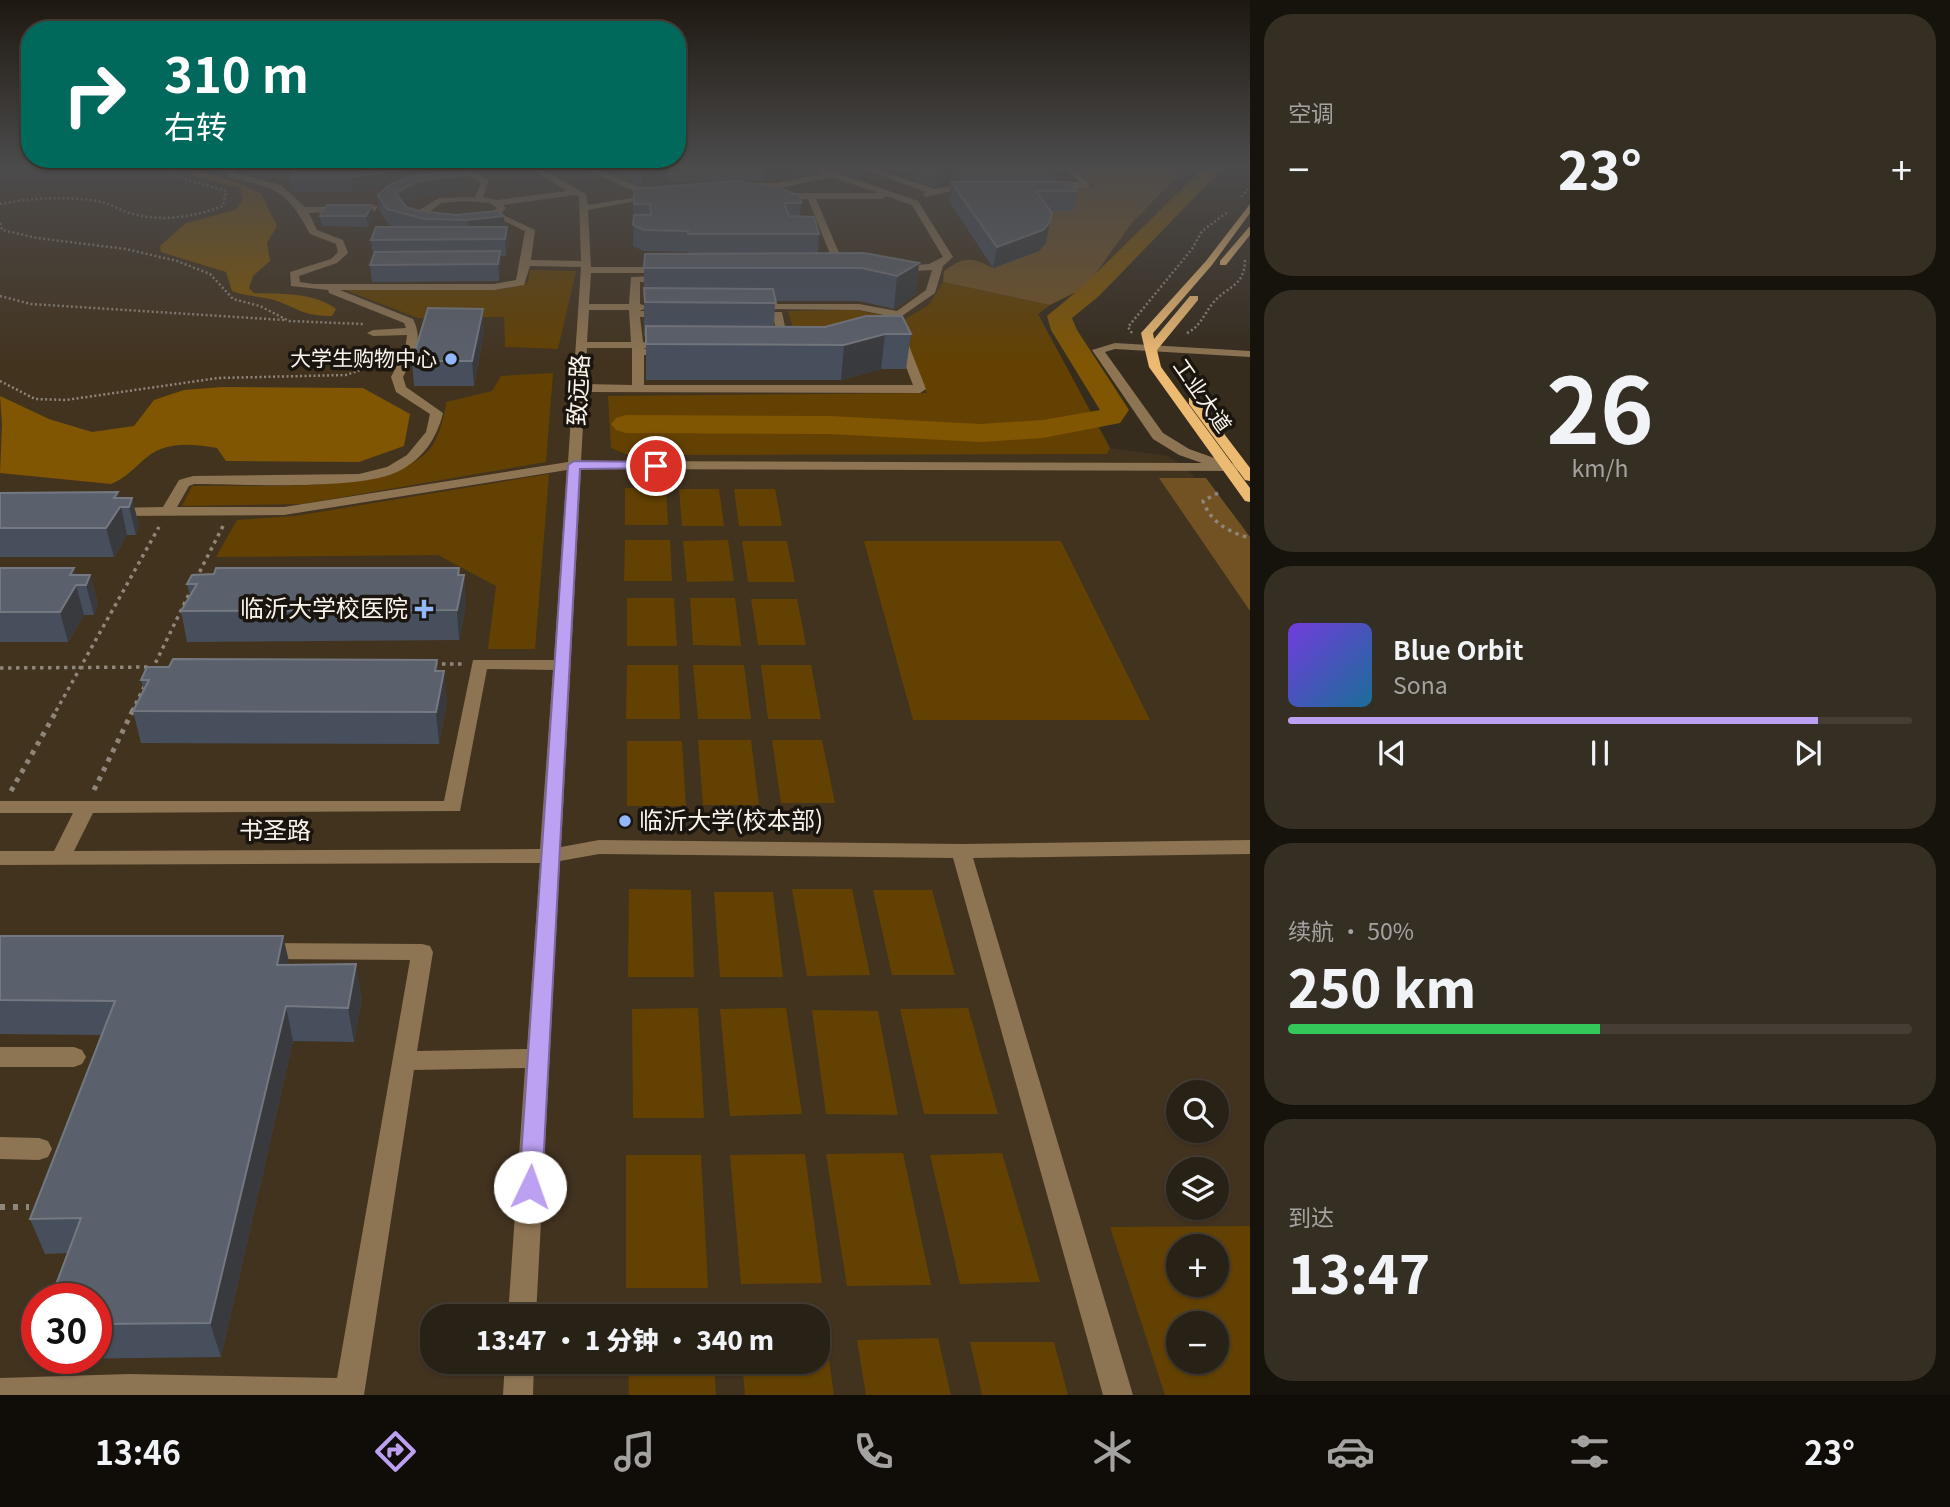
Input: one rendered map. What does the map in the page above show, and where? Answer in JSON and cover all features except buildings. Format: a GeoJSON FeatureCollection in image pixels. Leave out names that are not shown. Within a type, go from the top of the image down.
{"type":"FeatureCollection","features":[{"type":"Feature","properties":{"kind":"main road","name":"工业大道"},"geometry":{"type":"LineString","coordinates":[[1232,231],[1209,262],[1147,333],[1155,367],[1250,498]]}},
{"type":"Feature","properties":{"kind":"main road","name":"工业大道"},"geometry":{"type":"LineString","coordinates":[[1152,349],[1248,231]]}},
{"type":"Feature","properties":{"kind":"main road","name":"工业大道"},"geometry":{"type":"LineString","coordinates":[[1152,349],[1169,367],[1246,472]]}},
{"type":"Feature","properties":{"kind":"street"},"geometry":{"type":"LineString","coordinates":[[313,231],[340,242],[343,253],[334,261],[294,274],[292,279],[295,284],[325,287],[509,286],[523,278],[530,231]]}},
{"type":"Feature","properties":{"kind":"street","name":"致远路"},"geometry":{"type":"LineString","coordinates":[[524,1304],[582,345],[586,231]]}},
{"type":"Feature","properties":{"kind":"street"},"geometry":{"type":"LineString","coordinates":[[828,231],[847,272],[831,274]]}},
{"type":"Feature","properties":{"kind":"street"},"geometry":{"type":"LineString","coordinates":[[742,310],[774,307],[859,307],[899,315],[926,289],[938,265],[948,257],[932,231]]}},
{"type":"Feature","properties":{"kind":"street"},"geometry":{"type":"LineString","coordinates":[[526,263],[678,274],[635,279],[638,387]]}},
{"type":"Feature","properties":{"kind":"street"},"geometry":{"type":"LineString","coordinates":[[888,269],[938,265]]}},
{"type":"Feature","properties":{"kind":"street"},"geometry":{"type":"LineString","coordinates":[[167,512],[184,483],[193,480],[359,478],[392,470],[412,457],[432,432],[437,413],[400,389],[397,377],[414,345],[414,331],[410,321],[325,287]]}},
{"type":"Feature","properties":{"kind":"street"},"geometry":{"type":"LineString","coordinates":[[584,307],[675,310]]}},
{"type":"Feature","properties":{"kind":"street"},"geometry":{"type":"LineString","coordinates":[[772,348],[789,350],[774,307]]}},
{"type":"Feature","properties":{"kind":"street"},"geometry":{"type":"LineString","coordinates":[[373,333],[414,331]]}},
{"type":"Feature","properties":{"kind":"street"},"geometry":{"type":"LineString","coordinates":[[579,388],[920,389],[902,343],[878,343]]}},
{"type":"Feature","properties":{"kind":"street"},"geometry":{"type":"LineString","coordinates":[[582,345],[678,349]]}},
{"type":"Feature","properties":{"kind":"street"},"geometry":{"type":"LineString","coordinates":[[1246,472],[1184,452],[1158,436],[1098,350],[1115,346],[1250,354]]}},
{"type":"Feature","properties":{"kind":"street"},"geometry":{"type":"LineString","coordinates":[[97,512],[284,511],[574,465],[1226,467]]}},
{"type":"Feature","properties":{"kind":"street"},"geometry":{"type":"LineString","coordinates":[[1,808],[453,807],[479,664],[562,665]]}},
{"type":"Feature","properties":{"kind":"street"},"geometry":{"type":"LineString","coordinates":[[60,858],[86,807]]}},
{"type":"Feature","properties":{"kind":"street","name":"书圣路"},"geometry":{"type":"LineString","coordinates":[[0,858],[551,856],[598,846],[961,851],[1250,847]]}},
{"type":"Feature","properties":{"kind":"street"},"geometry":{"type":"LineString","coordinates":[[961,851],[1118,1395]]}},
{"type":"Feature","properties":{"kind":"street"},"geometry":{"type":"LineString","coordinates":[[0,1393],[129,1389],[349,1394],[422,952],[245,951]]}},
{"type":"Feature","properties":{"kind":"street"},"geometry":{"type":"LineString","coordinates":[[0,1057],[74,1057]]}},
{"type":"Feature","properties":{"kind":"street"},"geometry":{"type":"LineString","coordinates":[[404,1061],[538,1058]]}},
{"type":"Feature","properties":{"kind":"street"},"geometry":{"type":"LineString","coordinates":[[0,1148],[39,1149]]}},
{"type":"Feature","properties":{"kind":"street"},"geometry":{"type":"LineString","coordinates":[[518,1395],[519,1374]]}},
{"type":"Feature","properties":{"kind":"path"},"geometry":{"type":"LineString","coordinates":[[5,231],[55,244],[144,253],[209,273],[219,280],[224,292],[233,299],[274,312],[288,321]]}},
{"type":"Feature","properties":{"kind":"path"},"geometry":{"type":"LineString","coordinates":[[1152,349],[1128,327],[1192,249],[1201,231]]}},
{"type":"Feature","properties":{"kind":"path"},"geometry":{"type":"LineString","coordinates":[[0,296],[31,304],[307,324],[345,320],[368,326],[384,346],[382,356],[369,367],[319,378],[218,378],[66,400],[34,399],[0,381]]}},
{"type":"Feature","properties":{"kind":"path"},"geometry":{"type":"LineString","coordinates":[[1218,493],[1203,501],[1212,521],[1250,538]]}},
{"type":"Feature","properties":{"kind":"path"},"geometry":{"type":"LineString","coordinates":[[86,807],[231,511]]}},
{"type":"Feature","properties":{"kind":"path"},"geometry":{"type":"LineString","coordinates":[[1,808],[167,512]]}},
{"type":"Feature","properties":{"kind":"path"},"geometry":{"type":"LineString","coordinates":[[431,664],[479,664]]}},
{"type":"Feature","properties":{"kind":"path"},"geometry":{"type":"LineString","coordinates":[[0,668],[167,667]]}},
{"type":"Feature","properties":{"kind":"path"},"geometry":{"type":"LineString","coordinates":[[0,1207],[29,1207]]}},
{"type":"Feature","properties":{"kind":"shaded area","name":"临沂大学(校本部)"},"geometry":{"type":"Polygon","coordinates":[[[0,231],[1143,231],[1086,287],[1038,314],[1110,448],[1168,456],[1191,473],[1250,551],[1250,1395],[0,1395],[0,231]]]}},
{"type":"Feature","properties":{"kind":"shaded area"},"geometry":{"type":"Polygon","coordinates":[[[177,231],[274,231],[267,243],[270,261],[253,276],[249,288],[254,293],[318,299],[336,309],[332,316],[310,314],[274,300],[232,291],[226,272],[161,252],[160,246],[177,231]]]}},
{"type":"Feature","properties":{"kind":"shaded area"},"geometry":{"type":"Polygon","coordinates":[[[1036,231],[1126,231],[1086,287],[1050,305],[943,282],[944,271],[963,261],[973,260],[993,268],[1039,251],[1036,231]]]}},
{"type":"Feature","properties":{"kind":"shaded area"},"geometry":{"type":"Polygon","coordinates":[[[530,270],[576,271],[558,349],[505,347],[504,317],[418,318],[345,290],[503,289],[528,282],[530,270]]]}},
{"type":"Feature","properties":{"kind":"shaded area"},"geometry":{"type":"Polygon","coordinates":[[[943,282],[1050,305],[1038,314],[1110,448],[1107,454],[628,455],[611,448],[608,396],[927,393],[903,339],[798,345],[788,311],[856,310],[905,319],[929,305],[943,282]]]}},
{"type":"Feature","properties":{"kind":"shaded area"},"geometry":{"type":"Polygon","coordinates":[[[553,373],[546,462],[302,504],[182,506],[192,486],[313,485],[346,482],[403,468],[424,455],[437,438],[446,402],[492,391],[501,376],[553,373]]]}},
{"type":"Feature","properties":{"kind":"shaded area"},"geometry":{"type":"Polygon","coordinates":[[[222,387],[363,388],[410,414],[404,446],[359,462],[226,461],[217,448],[175,445],[155,452],[111,484],[0,473],[0,396],[49,419],[92,432],[134,426],[154,400],[184,390],[222,387]]]}},
{"type":"Feature","properties":{"kind":"shaded area"},"geometry":{"type":"Polygon","coordinates":[[[549,474],[535,649],[488,649],[496,586],[438,555],[216,557],[237,520],[295,516],[549,474]]]}},
{"type":"Feature","properties":{"kind":"shaded area"},"geometry":{"type":"Polygon","coordinates":[[[1159,478],[1206,478],[1250,537],[1250,611],[1159,478]]]}},
{"type":"Feature","properties":{"kind":"shaded area"},"geometry":{"type":"Polygon","coordinates":[[[625,488],[666,488],[668,525],[625,525],[625,488]]]}},
{"type":"Feature","properties":{"kind":"shaded area"},"geometry":{"type":"Polygon","coordinates":[[[679,489],[719,489],[724,526],[682,526],[679,489]]]}},
{"type":"Feature","properties":{"kind":"shaded area"},"geometry":{"type":"Polygon","coordinates":[[[734,489],[775,489],[782,526],[739,526],[734,489]]]}},
{"type":"Feature","properties":{"kind":"shaded area"},"geometry":{"type":"Polygon","coordinates":[[[625,540],[670,540],[672,581],[624,581],[625,540]]]}},
{"type":"Feature","properties":{"kind":"shaded area"},"geometry":{"type":"Polygon","coordinates":[[[728,540],[734,581],[687,582],[683,541],[728,540]]]}},
{"type":"Feature","properties":{"kind":"shaded area"},"geometry":{"type":"Polygon","coordinates":[[[742,541],[787,541],[795,582],[748,582],[742,541]]]}},
{"type":"Feature","properties":{"kind":"shaded area"},"geometry":{"type":"Polygon","coordinates":[[[864,541],[1061,541],[1150,720],[913,720],[864,541]]]}},
{"type":"Feature","properties":{"kind":"shaded area"},"geometry":{"type":"Polygon","coordinates":[[[627,598],[674,598],[677,646],[627,646],[627,598]]]}},
{"type":"Feature","properties":{"kind":"shaded area"},"geometry":{"type":"Polygon","coordinates":[[[690,598],[735,598],[741,646],[693,645],[690,598]]]}},
{"type":"Feature","properties":{"kind":"shaded area"},"geometry":{"type":"Polygon","coordinates":[[[751,599],[797,599],[806,645],[758,645],[751,599]]]}},
{"type":"Feature","properties":{"kind":"shaded area"},"geometry":{"type":"Polygon","coordinates":[[[627,665],[678,665],[680,719],[626,719],[627,665]]]}},
{"type":"Feature","properties":{"kind":"shaded area"},"geometry":{"type":"Polygon","coordinates":[[[693,665],[744,665],[751,719],[698,719],[693,665]]]}},
{"type":"Feature","properties":{"kind":"shaded area"},"geometry":{"type":"Polygon","coordinates":[[[761,665],[811,665],[821,719],[768,719],[761,665]]]}},
{"type":"Feature","properties":{"kind":"shaded area"},"geometry":{"type":"Polygon","coordinates":[[[698,740],[751,740],[759,805],[703,805],[698,740]]]}},
{"type":"Feature","properties":{"kind":"shaded area"},"geometry":{"type":"Polygon","coordinates":[[[772,740],[822,740],[835,803],[781,803],[772,740]]]}},
{"type":"Feature","properties":{"kind":"shaded area"},"geometry":{"type":"Polygon","coordinates":[[[627,741],[682,741],[686,806],[627,806],[627,741]]]}},
{"type":"Feature","properties":{"kind":"shaded area"},"geometry":{"type":"Polygon","coordinates":[[[629,889],[691,890],[694,977],[628,977],[629,889]]]}},
{"type":"Feature","properties":{"kind":"shaded area"},"geometry":{"type":"Polygon","coordinates":[[[792,889],[852,889],[870,975],[807,976],[792,889]]]}},
{"type":"Feature","properties":{"kind":"shaded area"},"geometry":{"type":"Polygon","coordinates":[[[873,890],[932,890],[955,975],[892,975],[873,890]]]}},
{"type":"Feature","properties":{"kind":"shaded area"},"geometry":{"type":"Polygon","coordinates":[[[714,892],[773,892],[783,977],[720,977],[714,892]]]}},
{"type":"Feature","properties":{"kind":"shaded area"},"geometry":{"type":"Polygon","coordinates":[[[698,1008],[704,1118],[633,1118],[632,1009],[698,1008]]]}},
{"type":"Feature","properties":{"kind":"shaded area"},"geometry":{"type":"Polygon","coordinates":[[[786,1008],[802,1114],[730,1116],[720,1009],[786,1008]]]}},
{"type":"Feature","properties":{"kind":"shaded area"},"geometry":{"type":"Polygon","coordinates":[[[968,1008],[998,1114],[924,1114],[900,1009],[968,1008]]]}},
{"type":"Feature","properties":{"kind":"shaded area"},"geometry":{"type":"Polygon","coordinates":[[[812,1010],[878,1011],[898,1115],[826,1114],[812,1010]]]}},
{"type":"Feature","properties":{"kind":"shaded area"},"geometry":{"type":"Polygon","coordinates":[[[903,1153],[931,1285],[847,1286],[826,1154],[903,1153]]]}},
{"type":"Feature","properties":{"kind":"shaded area"},"geometry":{"type":"Polygon","coordinates":[[[1002,1153],[1040,1282],[960,1284],[930,1155],[1002,1153]]]}},
{"type":"Feature","properties":{"kind":"shaded area"},"geometry":{"type":"Polygon","coordinates":[[[805,1154],[822,1283],[741,1284],[730,1155],[805,1154]]]}},
{"type":"Feature","properties":{"kind":"shaded area"},"geometry":{"type":"Polygon","coordinates":[[[626,1155],[701,1155],[708,1288],[626,1288],[626,1155]]]}},
{"type":"Feature","properties":{"kind":"shaded area"},"geometry":{"type":"Polygon","coordinates":[[[1250,1226],[1250,1395],[1165,1395],[1110,1227],[1250,1226]]]}},
{"type":"Feature","properties":{"kind":"shaded area"},"geometry":{"type":"Polygon","coordinates":[[[938,1338],[951,1395],[866,1395],[857,1340],[938,1338]]]}},
{"type":"Feature","properties":{"kind":"shaded area"},"geometry":{"type":"Polygon","coordinates":[[[970,1342],[1054,1342],[1068,1395],[982,1395],[970,1342]]]}},
{"type":"Feature","properties":{"kind":"shaded area"},"geometry":{"type":"Polygon","coordinates":[[[830,1367],[834,1395],[745,1395],[743,1374],[830,1374],[830,1367]]]}},
{"type":"Feature","properties":{"kind":"shaded area"},"geometry":{"type":"Polygon","coordinates":[[[628,1374],[715,1374],[716,1395],[629,1395],[628,1374]]]}},
{"type":"Feature","properties":{"kind":"waterway"},"geometry":{"type":"LineString","coordinates":[[626,424],[830,425],[981,433],[1043,429],[1110,417],[1115,410],[1064,330],[1059,316],[1091,291],[1151,231]]}},
{"type":"Feature","properties":{"kind":"place","name":"大学生购物中心"},"geometry":{"type":"Point","coordinates":[451,359]}},
{"type":"Feature","properties":{"kind":"place","name":"临沂大学校医院"},"geometry":{"type":"Point","coordinates":[424,609]}},
{"type":"Feature","properties":{"kind":"place","name":"临沂大学(校本部)"},"geometry":{"type":"Point","coordinates":[625,821]}},
{"type":"Feature","properties":{"kind":"route"},"geometry":{"type":"LineString","coordinates":[[530,1187],[574,465],[656,466]]}}]}
